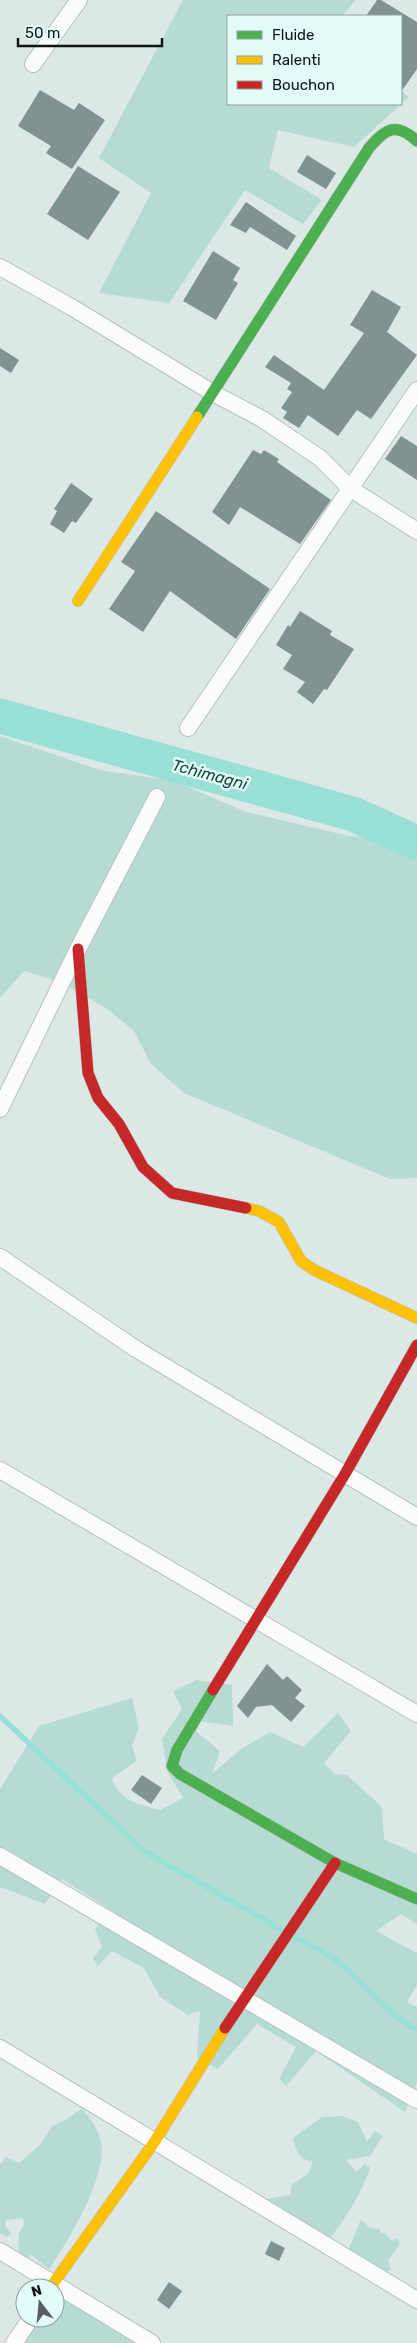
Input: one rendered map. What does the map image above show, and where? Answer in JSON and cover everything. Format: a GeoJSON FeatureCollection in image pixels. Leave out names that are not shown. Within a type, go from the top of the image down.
{"type":"FeatureCollection","features":[{"type":"Feature","properties":{"kind":"street"},"geometry":{"type":"LineString","coordinates":[[33,64],[79,0]]}},
{"type":"Feature","properties":{"kind":"street"},"geometry":{"type":"LineString","coordinates":[[78,601],[213,393],[357,165],[382,134],[400,128],[408,131],[417,141]]}},
{"type":"Feature","properties":{"kind":"street"},"geometry":{"type":"LineString","coordinates":[[0,267],[73,308],[213,393],[262,419],[320,458],[351,489],[417,531]]}},
{"type":"Feature","properties":{"kind":"street"},"geometry":{"type":"LineString","coordinates":[[188,728],[417,390]]}},
{"type":"Feature","properties":{"kind":"street"},"geometry":{"type":"LineString","coordinates":[[0,1109],[78,949],[157,797]]}},
{"type":"Feature","properties":{"kind":"street"},"geometry":{"type":"LineString","coordinates":[[78,949],[88,1073],[98,1098],[119,1124],[143,1167],[152,1178],[172,1193],[259,1211],[279,1222],[301,1261],[314,1270],[417,1318]]}},
{"type":"Feature","properties":{"kind":"street"},"geometry":{"type":"LineString","coordinates":[[0,1257],[136,1350],[417,1517]]}},
{"type":"Feature","properties":{"kind":"street"},"geometry":{"type":"LineString","coordinates":[[417,1345],[345,1474],[254,1620],[177,1750],[172,1766],[180,1774],[334,1863],[417,1899]]}},
{"type":"Feature","properties":{"kind":"street"},"geometry":{"type":"LineString","coordinates":[[0,1470],[417,1714]]}},
{"type":"Feature","properties":{"kind":"street"},"geometry":{"type":"LineString","coordinates":[[0,1856],[417,2100]]}},
{"type":"Feature","properties":{"kind":"street"},"geometry":{"type":"LineString","coordinates":[[57,2278],[155,2141],[244,1998],[334,1863]]}},
{"type":"Feature","properties":{"kind":"street"},"geometry":{"type":"LineString","coordinates":[[0,2048],[417,2300]]}},
{"type":"Feature","properties":{"kind":"street"},"geometry":{"type":"LineString","coordinates":[[0,2251],[39,2278]]}},
{"type":"Feature","properties":{"kind":"street"},"geometry":{"type":"LineString","coordinates":[[65,2294],[152,2343]]}},
{"type":"Feature","properties":{"kind":"street"},"geometry":{"type":"LineString","coordinates":[[14,2343],[24,2328]]}},
{"type":"Feature","properties":{"kind":"green space"},"geometry":{"type":"Polygon","coordinates":[[[183,0],[356,0],[343,15],[227,15],[227,105],[400,105],[354,147],[278,130],[269,168],[322,200],[303,224],[245,190],[169,303],[99,293],[151,193],[99,158],[183,0]]]}},
{"type":"Feature","properties":{"kind":"green space"},"geometry":{"type":"Polygon","coordinates":[[[402,92],[409,97],[402,103],[402,92]]]}},
{"type":"Feature","properties":{"kind":"green space"},"geometry":{"type":"Polygon","coordinates":[[[0,736],[100,770],[174,781],[246,812],[349,836],[417,839],[417,1178],[390,1179],[184,1093],[151,1064],[134,1031],[106,1008],[60,982],[24,971],[0,998],[0,736]]]}},
{"type":"Feature","properties":{"kind":"green space"},"geometry":{"type":"Polygon","coordinates":[[[196,1680],[232,1685],[233,1726],[199,1721],[197,1732],[220,1751],[212,1774],[241,1749],[270,1732],[303,1747],[338,1713],[351,1731],[324,1763],[335,1774],[347,1775],[382,1807],[384,1839],[417,1854],[417,1924],[401,1914],[376,1931],[417,1953],[417,1985],[407,2002],[417,2007],[417,2082],[405,2112],[316,2051],[286,2086],[279,2079],[296,2047],[257,2024],[218,2069],[197,2058],[200,2011],[188,2015],[160,1997],[144,1968],[112,1951],[98,1966],[93,1958],[102,1947],[95,1929],[111,1910],[62,1879],[45,1904],[0,1887],[0,1789],[39,1726],[132,1698],[139,1728],[132,1746],[137,1761],[112,1778],[115,1786],[131,1801],[160,1810],[183,1798],[167,1771],[162,1739],[182,1709],[173,1691],[196,1680]]]}},
{"type":"Feature","properties":{"kind":"green space"},"geometry":{"type":"Polygon","coordinates":[[[82,2109],[94,2124],[101,2142],[102,2156],[93,2190],[76,2226],[49,2269],[30,2254],[27,2263],[18,2257],[19,2233],[24,2225],[23,2218],[6,2220],[5,2225],[11,2234],[7,2237],[0,2233],[0,2165],[6,2157],[19,2163],[39,2146],[53,2125],[82,2109]]]}},
{"type":"Feature","properties":{"kind":"green space"},"geometry":{"type":"Polygon","coordinates":[[[342,2116],[358,2122],[367,2142],[375,2131],[383,2136],[370,2156],[346,2160],[357,2172],[365,2163],[370,2168],[349,2211],[335,2232],[320,2248],[268,2221],[267,2199],[290,2195],[292,2184],[308,2174],[313,2162],[301,2157],[295,2147],[293,2138],[322,2117],[342,2116]]]}},
{"type":"Feature","properties":{"kind":"green space"},"geometry":{"type":"Polygon","coordinates":[[[361,2219],[370,2228],[380,2229],[380,2233],[386,2234],[391,2241],[398,2238],[399,2245],[388,2261],[391,2269],[385,2275],[358,2261],[349,2248],[361,2219]]]}},
{"type":"Feature","properties":{"kind":"green space"},"geometry":{"type":"Polygon","coordinates":[[[65,2298],[143,2343],[19,2343],[29,2328],[65,2328],[65,2298]]]}},
{"type":"Feature","properties":{"kind":"building"},"geometry":{"type":"Polygon","coordinates":[[[377,0],[381,0],[417,22],[417,69],[402,91],[402,15],[367,15],[377,0]]]}},
{"type":"Feature","properties":{"kind":"building"},"geometry":{"type":"Polygon","coordinates":[[[40,90],[74,110],[79,103],[105,120],[72,169],[46,153],[51,146],[18,126],[40,90]]]}},
{"type":"Feature","properties":{"kind":"building"},"geometry":{"type":"Polygon","coordinates":[[[307,155],[336,173],[326,189],[297,172],[307,155]]]}},
{"type":"Feature","properties":{"kind":"building"},"geometry":{"type":"Polygon","coordinates":[[[78,166],[120,192],[88,240],[47,214],[78,166]]]}},
{"type":"Feature","properties":{"kind":"building"},"geometry":{"type":"Polygon","coordinates":[[[246,202],[296,236],[287,250],[250,227],[246,233],[230,225],[246,202]]]}},
{"type":"Feature","properties":{"kind":"building"},"geometry":{"type":"Polygon","coordinates":[[[213,251],[240,268],[233,280],[238,283],[216,320],[183,301],[213,251]]]}},
{"type":"Feature","properties":{"kind":"building"},"geometry":{"type":"Polygon","coordinates":[[[372,290],[401,307],[387,332],[417,355],[371,419],[357,410],[338,436],[308,415],[299,428],[283,418],[287,412],[281,408],[292,392],[287,389],[291,383],[265,367],[274,355],[324,390],[364,333],[350,325],[372,290]]]}},
{"type":"Feature","properties":{"kind":"building"},"geometry":{"type":"Polygon","coordinates":[[[0,348],[19,360],[11,373],[0,366],[0,348]]]}},
{"type":"Feature","properties":{"kind":"building"},"geometry":{"type":"Polygon","coordinates":[[[401,436],[417,446],[417,480],[385,459],[401,436]]]}},
{"type":"Feature","properties":{"kind":"building"},"geometry":{"type":"Polygon","coordinates":[[[253,450],[261,454],[264,450],[279,459],[277,462],[331,500],[300,544],[240,507],[229,525],[212,512],[253,450]]]}},
{"type":"Feature","properties":{"kind":"building"},"geometry":{"type":"Polygon","coordinates":[[[71,483],[93,499],[76,523],[72,521],[64,533],[50,524],[57,511],[54,509],[71,483]]]}},
{"type":"Feature","properties":{"kind":"building"},"geometry":{"type":"Polygon","coordinates":[[[156,511],[270,589],[236,639],[170,591],[143,632],[109,609],[135,571],[121,562],[156,511]]]}},
{"type":"Feature","properties":{"kind":"building"},"geometry":{"type":"Polygon","coordinates":[[[300,611],[332,631],[330,635],[354,649],[327,690],[324,689],[313,704],[297,692],[305,682],[283,669],[292,655],[276,645],[288,625],[290,627],[300,611]]]}},
{"type":"Feature","properties":{"kind":"building"},"geometry":{"type":"Polygon","coordinates":[[[267,1664],[283,1680],[287,1676],[302,1690],[295,1698],[305,1706],[291,1722],[272,1705],[256,1707],[248,1718],[237,1706],[267,1664]]]}},
{"type":"Feature","properties":{"kind":"building"},"geometry":{"type":"Polygon","coordinates":[[[142,1775],[162,1788],[151,1804],[131,1790],[142,1775]]]}},
{"type":"Feature","properties":{"kind":"building"},"geometry":{"type":"Polygon","coordinates":[[[271,2241],[285,2248],[279,2261],[265,2254],[271,2241]]]}},
{"type":"Feature","properties":{"kind":"building"},"geometry":{"type":"Polygon","coordinates":[[[169,2282],[182,2291],[169,2309],[157,2300],[169,2282]]]}},
{"type":"Feature","properties":{"kind":"waterway","name":"Tchimagni"},"geometry":{"type":"LineString","coordinates":[[0,716],[353,814],[417,843]]}},
{"type":"Feature","properties":{"kind":"waterway"},"geometry":{"type":"LineString","coordinates":[[0,1716],[144,1851],[284,1931]]}},
{"type":"Feature","properties":{"kind":"waterway"},"geometry":{"type":"LineString","coordinates":[[292,1935],[338,1961],[394,2015],[417,2030]]}},
{"type":"Feature","properties":{"kind":"traffic: fast"},"geometry":{"type":"LineString","coordinates":[[197,417],[369,148],[386,132],[392,130],[403,131],[417,141]]}},
{"type":"Feature","properties":{"kind":"traffic: fast"},"geometry":{"type":"LineString","coordinates":[[213,1690],[177,1750],[172,1766],[180,1774],[335,1863],[417,1899]]}},
{"type":"Feature","properties":{"kind":"traffic: slow"},"geometry":{"type":"LineString","coordinates":[[78,601],[197,417]]}},
{"type":"Feature","properties":{"kind":"traffic: slow"},"geometry":{"type":"LineString","coordinates":[[246,1208],[259,1211],[279,1222],[301,1261],[314,1270],[417,1318]]}},
{"type":"Feature","properties":{"kind":"traffic: slow"},"geometry":{"type":"LineString","coordinates":[[57,2278],[155,2141],[225,2028]]}},
{"type":"Feature","properties":{"kind":"traffic: jam"},"geometry":{"type":"LineString","coordinates":[[78,949],[88,1073],[98,1098],[119,1124],[143,1167],[172,1193],[246,1208]]}},
{"type":"Feature","properties":{"kind":"traffic: jam"},"geometry":{"type":"LineString","coordinates":[[213,1690],[345,1474],[417,1345]]}},
{"type":"Feature","properties":{"kind":"traffic: jam"},"geometry":{"type":"LineString","coordinates":[[225,2028],[335,1863]]}}]}
